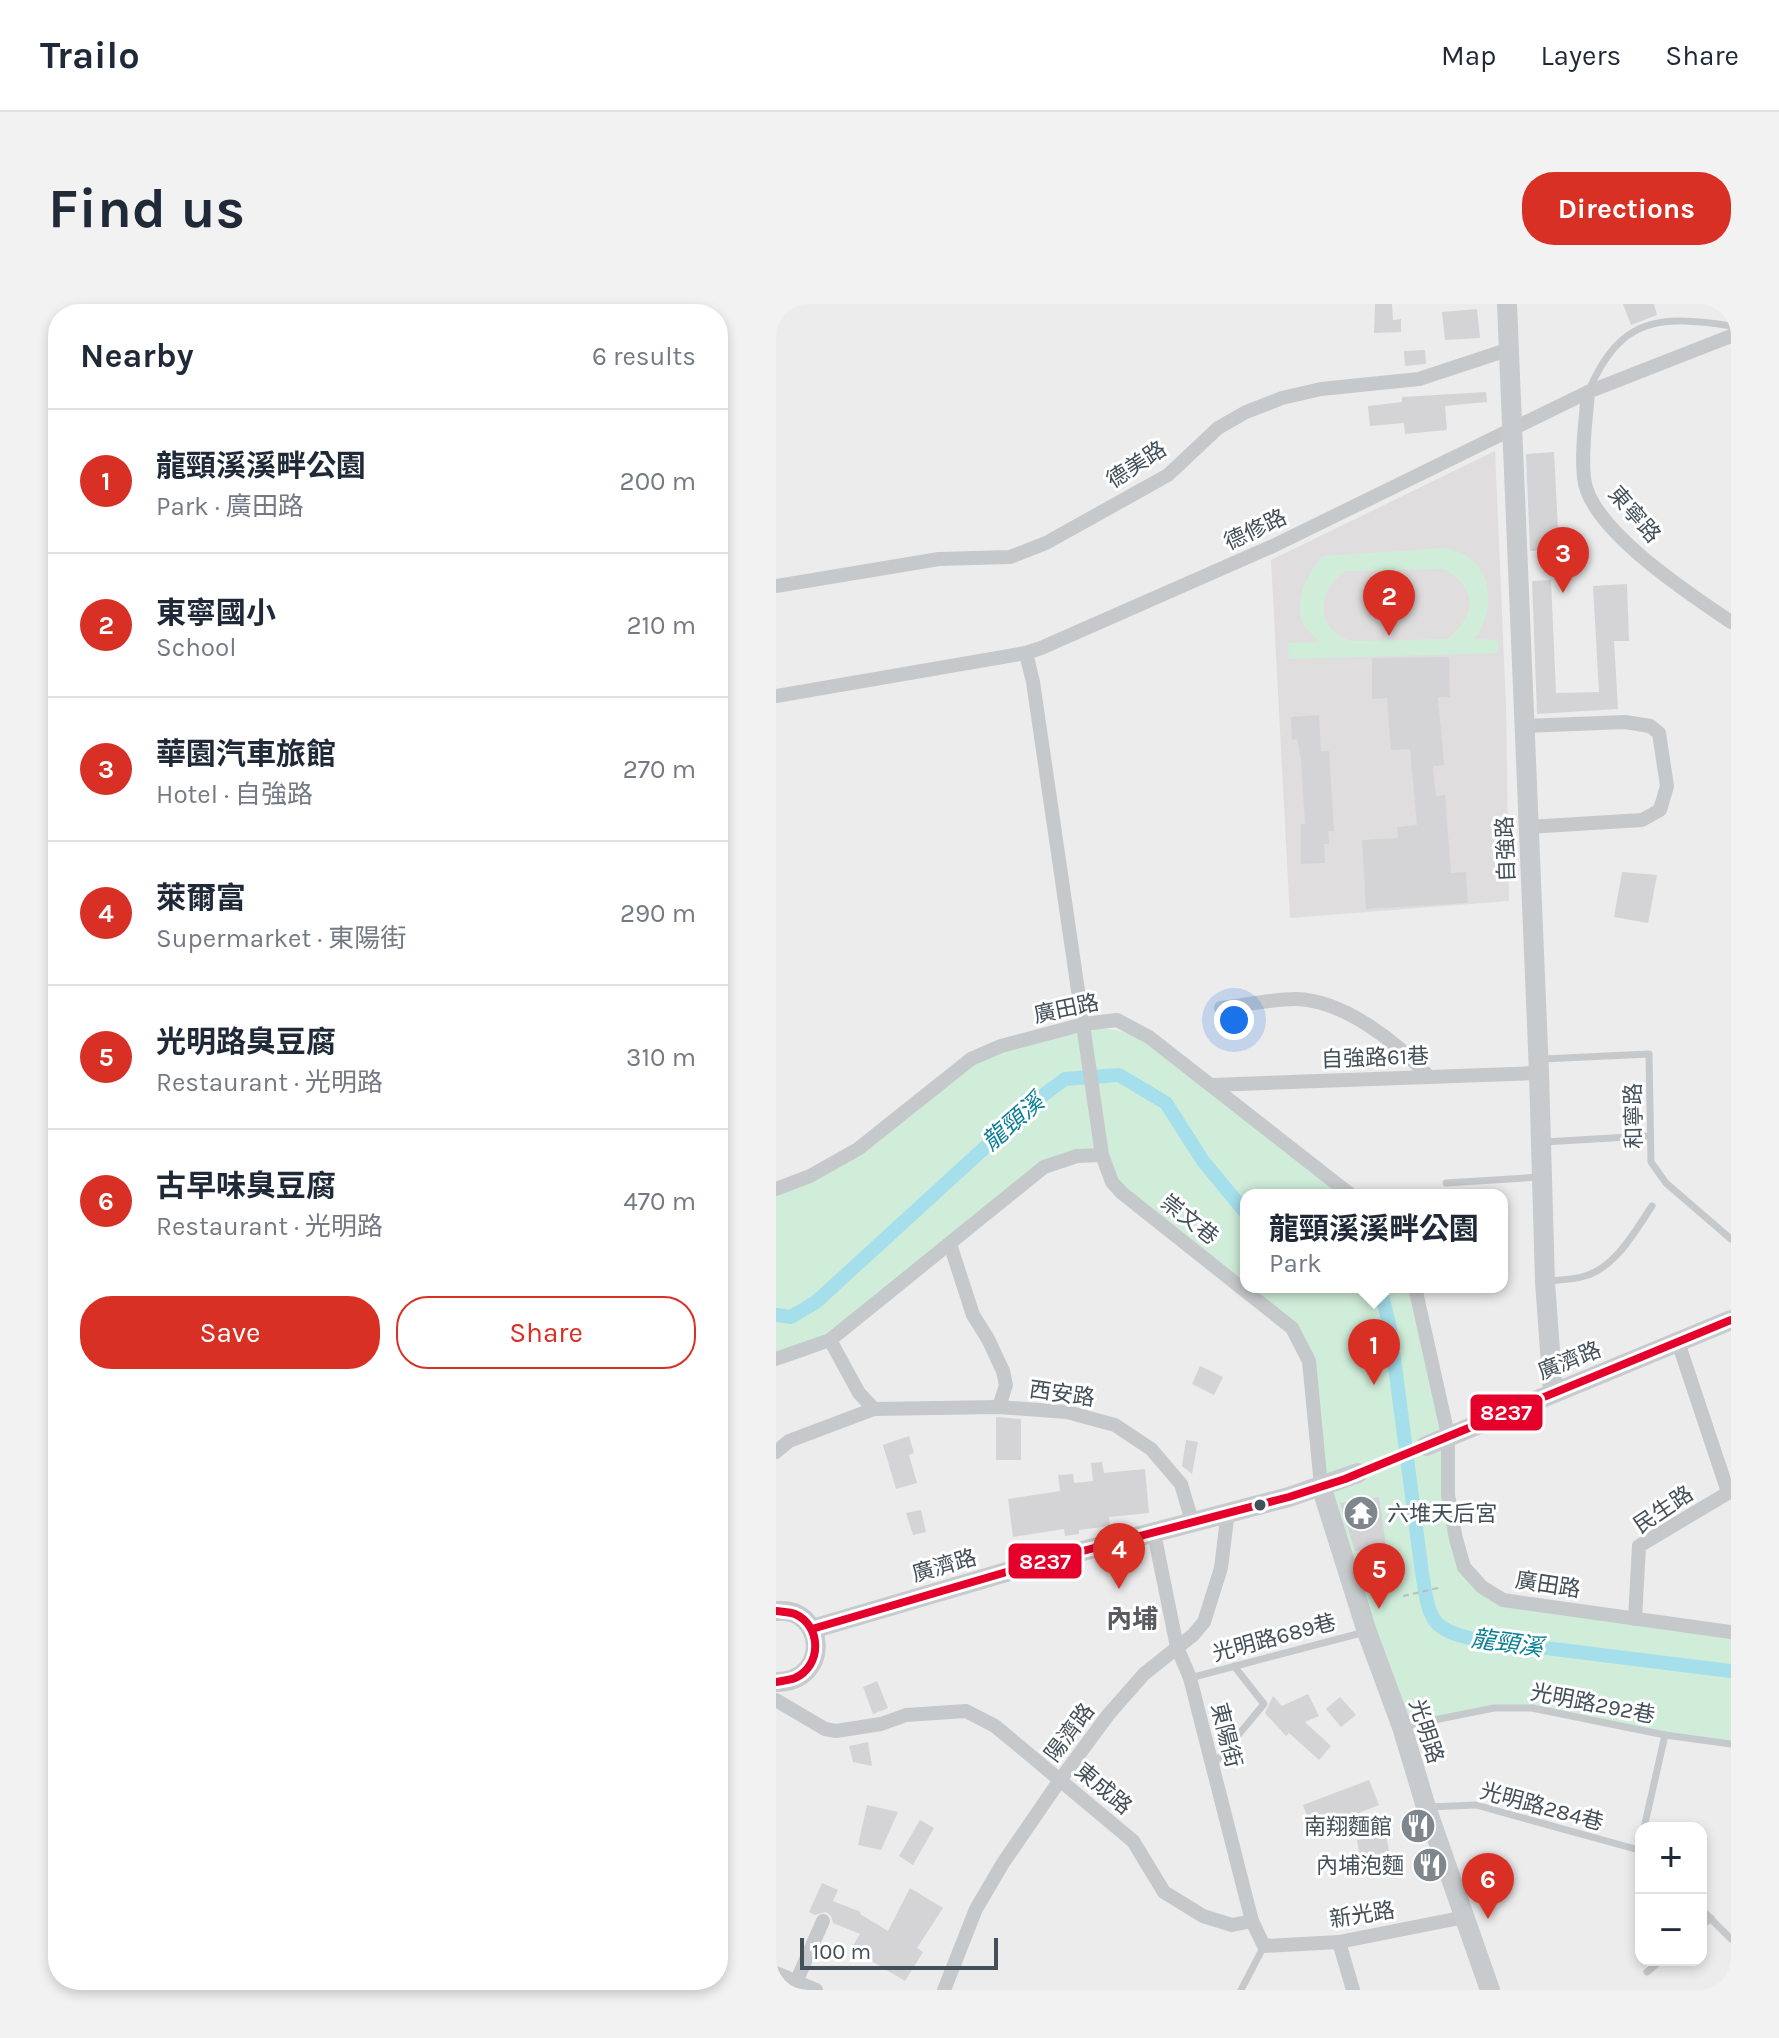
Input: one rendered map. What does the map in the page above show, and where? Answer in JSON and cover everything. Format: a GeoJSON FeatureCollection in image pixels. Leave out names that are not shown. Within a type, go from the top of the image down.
{"type":"FeatureCollection","features":[{"type":"Feature","properties":{"kind":"main road","name":"自強路"},"geometry":{"type":"LineString","coordinates":[[1507,304],[1545,1282],[1553,1392]]}},
{"type":"Feature","properties":{"kind":"main road","name":"廣濟路"},"geometry":{"type":"LineString","coordinates":[[1426,1446],[1731,1320]]}},
{"type":"Feature","properties":{"kind":"main road","name":"廣濟路"},"geometry":{"type":"LineString","coordinates":[[812,1629],[1358,1473]]}},
{"type":"Feature","properties":{"kind":"main road","name":"光明路"},"geometry":{"type":"LineString","coordinates":[[1321,1486],[1367,1632],[1490,1990]]}},
{"type":"Feature","properties":{"kind":"main road"},"geometry":{"type":"LineString","coordinates":[[776,1611],[793,1613],[804,1619],[812,1629],[816,1651],[807,1671],[788,1682],[776,1682]]}},
{"type":"Feature","properties":{"kind":"street","name":"德修路"},"geometry":{"type":"LineString","coordinates":[[776,696],[1026,653],[1273,546],[1588,392],[1731,336]]}},
{"type":"Feature","properties":{"kind":"street","name":"德美路"},"geometry":{"type":"LineString","coordinates":[[776,586],[939,559],[1010,557],[1046,543],[1168,475],[1218,428],[1246,412],[1282,398],[1321,389],[1419,379],[1510,349]]}},
{"type":"Feature","properties":{"kind":"street","name":"東寧路"},"geometry":{"type":"LineString","coordinates":[[1588,392],[1584,481],[1593,504],[1629,545],[1669,581],[1731,622]]}},
{"type":"Feature","properties":{"kind":"street","name":"崇文巷"},"geometry":{"type":"LineString","coordinates":[[1026,653],[1102,1155],[1112,1182],[1122,1193],[1240,1287]]}},
{"type":"Feature","properties":{"kind":"street"},"geometry":{"type":"LineString","coordinates":[[1523,726],[1625,722],[1650,726],[1659,733],[1667,786],[1660,810],[1642,820],[1528,827]]}},
{"type":"Feature","properties":{"kind":"street"},"geometry":{"type":"LineString","coordinates":[[1221,1008],[1296,999],[1323,1003],[1349,1013],[1418,1064],[1429,1077]]}},
{"type":"Feature","properties":{"kind":"street","name":"廣田路"},"geometry":{"type":"LineString","coordinates":[[776,1189],[810,1176],[858,1149],[971,1059],[1001,1046],[1084,1024],[1117,1020],[1149,1037],[1343,1189]]}},
{"type":"Feature","properties":{"kind":"street","name":"自強路61巷"},"geometry":{"type":"LineString","coordinates":[[1211,1085],[1429,1077],[1538,1066]]}},
{"type":"Feature","properties":{"kind":"street"},"geometry":{"type":"LineString","coordinates":[[776,1359],[830,1340],[1044,1167],[1077,1156],[1102,1155]]}},
{"type":"Feature","properties":{"kind":"street"},"geometry":{"type":"LineString","coordinates":[[950,1244],[973,1315],[1003,1371],[1006,1385],[999,1407]]}},
{"type":"Feature","properties":{"kind":"street","name":"崇文巷"},"geometry":{"type":"LineString","coordinates":[[1248,1293],[1292,1328],[1309,1361],[1321,1486]]}},
{"type":"Feature","properties":{"kind":"street","name":"廣田路"},"geometry":{"type":"LineString","coordinates":[[1416,1293],[1448,1435],[1448,1495],[1464,1567],[1482,1587],[1503,1600],[1635,1619]]}},
{"type":"Feature","properties":{"kind":"street"},"geometry":{"type":"LineString","coordinates":[[830,1340],[859,1393],[874,1409]]}},
{"type":"Feature","properties":{"kind":"street","name":"民生路"},"geometry":{"type":"LineString","coordinates":[[1635,1619],[1639,1546],[1730,1491],[1678,1342]]}},
{"type":"Feature","properties":{"kind":"street","name":"西安路"},"geometry":{"type":"LineString","coordinates":[[776,1452],[789,1441],[874,1409],[999,1407],[1067,1412],[1115,1425],[1151,1449],[1181,1484],[1192,1521]]}},
{"type":"Feature","properties":{"kind":"street","name":"陽濟路"},"geometry":{"type":"LineString","coordinates":[[944,1990],[976,1909],[1003,1863],[1060,1780],[1108,1715],[1144,1674],[1193,1635],[1204,1622],[1221,1568],[1228,1511]]}},
{"type":"Feature","properties":{"kind":"street","name":"東陽街"},"geometry":{"type":"LineString","coordinates":[[1154,1533],[1177,1647],[1190,1678],[1252,1921],[1264,1946]]}},
{"type":"Feature","properties":{"kind":"street"},"geometry":{"type":"LineString","coordinates":[[1635,1619],[1730,1632]]}},
{"type":"Feature","properties":{"kind":"street","name":"東成路"},"geometry":{"type":"LineString","coordinates":[[776,1700],[825,1729],[836,1731],[881,1724],[906,1715],[966,1711],[995,1726],[1133,1841],[1164,1892],[1203,1916],[1232,1925],[1252,1921]]}},
{"type":"Feature","properties":{"kind":"street","name":"新光路"},"geometry":{"type":"LineString","coordinates":[[1264,1946],[1339,1942],[1465,1917]]}},
{"type":"Feature","properties":{"kind":"street"},"geometry":{"type":"LineString","coordinates":[[796,1982],[823,1921]]}},
{"type":"Feature","properties":{"kind":"street"},"geometry":{"type":"LineString","coordinates":[[1339,1942],[1353,1990]]}},
{"type":"Feature","properties":{"kind":"street"},"geometry":{"type":"LineString","coordinates":[[776,1973],[816,1990]]}},
{"type":"Feature","properties":{"kind":"lane"},"geometry":{"type":"LineString","coordinates":[[1588,392],[1604,360],[1629,333],[1653,323],[1689,320],[1731,326]]}},
{"type":"Feature","properties":{"kind":"lane","name":"和寧路"},"geometry":{"type":"LineString","coordinates":[[1538,1066],[1649,1054],[1651,1162],[1666,1183],[1731,1239]]}},
{"type":"Feature","properties":{"kind":"lane"},"geometry":{"type":"LineString","coordinates":[[1541,1142],[1645,1136]]}},
{"type":"Feature","properties":{"kind":"lane"},"geometry":{"type":"LineString","coordinates":[[1446,1183],[1542,1176]]}},
{"type":"Feature","properties":{"kind":"lane"},"geometry":{"type":"LineString","coordinates":[[1545,1282],[1585,1276],[1604,1267],[1630,1239],[1652,1206]]}},
{"type":"Feature","properties":{"kind":"lane"},"geometry":{"type":"LineString","coordinates":[[1730,1632],[1731,1625]]}},
{"type":"Feature","properties":{"kind":"lane","name":"光明路689巷"},"geometry":{"type":"LineString","coordinates":[[1190,1678],[1367,1632]]}},
{"type":"Feature","properties":{"kind":"lane"},"geometry":{"type":"LineString","coordinates":[[1212,1765],[1264,1704],[1234,1666]]}},
{"type":"Feature","properties":{"kind":"lane","name":"光明路292巷"},"geometry":{"type":"LineString","coordinates":[[1402,1727],[1511,1707],[1532,1708],[1665,1735],[1731,1744]]}},
{"type":"Feature","properties":{"kind":"lane"},"geometry":{"type":"LineString","coordinates":[[1645,1822],[1665,1735]]}},
{"type":"Feature","properties":{"kind":"lane","name":"光明路284巷"},"geometry":{"type":"LineString","coordinates":[[1426,1807],[1476,1805],[1635,1847]]}},
{"type":"Feature","properties":{"kind":"lane"},"geometry":{"type":"LineString","coordinates":[[1707,1914],[1731,1939]]}},
{"type":"Feature","properties":{"kind":"lane"},"geometry":{"type":"LineString","coordinates":[[1707,1921],[1711,1918]]}},
{"type":"Feature","properties":{"kind":"lane"},"geometry":{"type":"LineString","coordinates":[[1241,1990],[1264,1946]]}},
{"type":"Feature","properties":{"kind":"lane"},"geometry":{"type":"LineString","coordinates":[[1647,1972],[1654,1966]]}},
{"type":"Feature","properties":{"kind":"path"},"geometry":{"type":"LineString","coordinates":[[1403,1596],[1438,1588]]}},
{"type":"Feature","properties":{"kind":"shaded area"},"geometry":{"type":"Polygon","coordinates":[[[1495,451],[1506,706],[1509,901],[1290,918],[1271,560],[1495,451]]]}},
{"type":"Feature","properties":{"kind":"green space"},"geometry":{"type":"Polygon","coordinates":[[[1446,548],[1465,555],[1482,572],[1488,595],[1485,619],[1474,639],[1498,640],[1498,653],[1289,659],[1288,643],[1320,642],[1302,622],[1300,605],[1308,578],[1323,556],[1446,548]],[[1443,569],[1345,571],[1336,579],[1325,599],[1326,619],[1331,629],[1352,641],[1447,639],[1464,621],[1469,602],[1462,584],[1443,569]]]}},
{"type":"Feature","properties":{"kind":"green space"},"geometry":{"type":"Polygon","coordinates":[[[1084,1024],[1149,1037],[1343,1189],[1240,1189],[1240,1287],[1122,1193],[1102,1155],[1044,1167],[830,1340],[776,1359],[776,1189],[810,1176],[971,1059],[1084,1024]]]}},
{"type":"Feature","properties":{"kind":"green space"},"geometry":{"type":"Polygon","coordinates":[[[1248,1293],[1416,1293],[1464,1567],[1503,1600],[1731,1632],[1731,1748],[1532,1708],[1511,1707],[1402,1727],[1318,1490],[1309,1361],[1292,1328],[1248,1293]]]}},
{"type":"Feature","properties":{"kind":"building"},"geometry":{"type":"Polygon","coordinates":[[[1375,304],[1392,304],[1393,320],[1401,319],[1401,332],[1374,333],[1375,304]]]}},
{"type":"Feature","properties":{"kind":"building"},"geometry":{"type":"Polygon","coordinates":[[[1623,304],[1654,304],[1657,315],[1631,325],[1623,304]]]}},
{"type":"Feature","properties":{"kind":"building"},"geometry":{"type":"Polygon","coordinates":[[[1477,309],[1480,338],[1445,340],[1442,312],[1477,309]]]}},
{"type":"Feature","properties":{"kind":"building"},"geometry":{"type":"Polygon","coordinates":[[[1425,350],[1426,364],[1405,366],[1404,351],[1425,350]]]}},
{"type":"Feature","properties":{"kind":"building"},"geometry":{"type":"Polygon","coordinates":[[[1486,392],[1487,402],[1445,406],[1447,430],[1405,434],[1404,423],[1370,426],[1368,406],[1402,402],[1402,397],[1486,392]]]}},
{"type":"Feature","properties":{"kind":"building"},"geometry":{"type":"Polygon","coordinates":[[[1554,452],[1559,550],[1530,551],[1526,454],[1554,452]]]}},
{"type":"Feature","properties":{"kind":"building"},"geometry":{"type":"Polygon","coordinates":[[[1551,580],[1556,693],[1599,692],[1593,586],[1627,584],[1629,641],[1614,641],[1618,709],[1537,714],[1532,581],[1551,580]]]}},
{"type":"Feature","properties":{"kind":"building"},"geometry":{"type":"Polygon","coordinates":[[[1449,657],[1450,697],[1438,697],[1444,765],[1433,766],[1436,796],[1445,795],[1451,873],[1466,872],[1468,903],[1366,909],[1362,840],[1398,838],[1397,827],[1417,825],[1410,749],[1391,750],[1387,698],[1372,699],[1372,658],[1449,657]]]}},
{"type":"Feature","properties":{"kind":"building"},"geometry":{"type":"Polygon","coordinates":[[[1319,715],[1321,751],[1329,751],[1334,831],[1328,831],[1329,844],[1324,844],[1325,863],[1301,864],[1301,824],[1305,824],[1301,760],[1297,739],[1292,740],[1291,717],[1319,715]]]}},
{"type":"Feature","properties":{"kind":"building"},"geometry":{"type":"Polygon","coordinates":[[[1622,872],[1657,875],[1648,923],[1614,917],[1622,872]]]}},
{"type":"Feature","properties":{"kind":"building"},"geometry":{"type":"Polygon","coordinates":[[[1200,1366],[1223,1377],[1214,1395],[1192,1384],[1200,1366]]]}},
{"type":"Feature","properties":{"kind":"building"},"geometry":{"type":"Polygon","coordinates":[[[996,1417],[1021,1419],[1021,1460],[996,1460],[996,1417]]]}},
{"type":"Feature","properties":{"kind":"building"},"geometry":{"type":"Polygon","coordinates":[[[909,1436],[914,1453],[909,1455],[917,1483],[896,1489],[883,1445],[909,1436]]]}},
{"type":"Feature","properties":{"kind":"building"},"geometry":{"type":"Polygon","coordinates":[[[1186,1440],[1198,1442],[1192,1474],[1182,1466],[1186,1440]]]}},
{"type":"Feature","properties":{"kind":"building"},"geometry":{"type":"Polygon","coordinates":[[[1102,1462],[1104,1473],[1145,1469],[1149,1513],[1109,1517],[1110,1526],[1079,1530],[1079,1534],[1065,1536],[1064,1529],[1013,1537],[1008,1499],[1060,1491],[1058,1475],[1073,1474],[1074,1483],[1093,1481],[1091,1463],[1102,1462]]]}},
{"type":"Feature","properties":{"kind":"building"},"geometry":{"type":"Polygon","coordinates":[[[1379,1497],[1386,1546],[1355,1551],[1340,1503],[1379,1497]]]}},
{"type":"Feature","properties":{"kind":"building"},"geometry":{"type":"Polygon","coordinates":[[[921,1510],[926,1532],[913,1535],[906,1513],[921,1510]]]}},
{"type":"Feature","properties":{"kind":"building"},"geometry":{"type":"Polygon","coordinates":[[[877,1681],[888,1708],[873,1714],[863,1687],[877,1681]]]}},
{"type":"Feature","properties":{"kind":"building"},"geometry":{"type":"Polygon","coordinates":[[[1308,1694],[1319,1716],[1305,1722],[1331,1746],[1319,1760],[1289,1733],[1286,1736],[1265,1713],[1273,1696],[1282,1706],[1308,1694]]]}},
{"type":"Feature","properties":{"kind":"building"},"geometry":{"type":"Polygon","coordinates":[[[1340,1697],[1356,1715],[1341,1727],[1326,1709],[1340,1697]]]}},
{"type":"Feature","properties":{"kind":"building"},"geometry":{"type":"Polygon","coordinates":[[[868,1742],[872,1766],[853,1762],[849,1746],[868,1742]]]}},
{"type":"Feature","properties":{"kind":"building"},"geometry":{"type":"Polygon","coordinates":[[[1369,1780],[1379,1805],[1312,1831],[1303,1805],[1369,1780]]]}},
{"type":"Feature","properties":{"kind":"building"},"geometry":{"type":"Polygon","coordinates":[[[867,1805],[898,1812],[881,1850],[858,1845],[867,1805]]]}},
{"type":"Feature","properties":{"kind":"building"},"geometry":{"type":"Polygon","coordinates":[[[920,1820],[934,1828],[913,1865],[899,1856],[920,1820]]]}},
{"type":"Feature","properties":{"kind":"building"},"geometry":{"type":"Polygon","coordinates":[[[1386,1835],[1393,1870],[1360,1876],[1357,1840],[1386,1835]]]}},
{"type":"Feature","properties":{"kind":"building"},"geometry":{"type":"Polygon","coordinates":[[[822,1883],[838,1890],[833,1901],[861,1912],[888,1931],[910,1888],[943,1908],[917,1948],[923,1952],[905,1981],[851,1949],[860,1934],[833,1923],[826,1912],[815,1915],[809,1912],[822,1883]]]}},
{"type":"Feature","properties":{"kind":"waterway","name":"龍頸溪"},"geometry":{"type":"LineString","coordinates":[[776,1315],[791,1317],[816,1302],[1038,1099],[1065,1079],[1119,1075],[1166,1103],[1203,1161],[1240,1206]]}},
{"type":"Feature","properties":{"kind":"waterway","name":"龍頸溪"},"geometry":{"type":"LineString","coordinates":[[1381,1293],[1390,1328],[1424,1588],[1429,1610],[1439,1625],[1447,1631],[1474,1639],[1731,1671]]}},
{"type":"Feature","properties":{"kind":"transit line","name":"8237"},"geometry":{"type":"LineString","coordinates":[[812,1629],[1037,1563],[1289,1497],[1345,1479],[1731,1320]]}},
{"type":"Feature","properties":{"kind":"transit line","name":"8237"},"geometry":{"type":"LineString","coordinates":[[776,1611],[793,1613],[804,1620],[814,1636],[815,1646],[814,1656],[804,1672],[793,1679],[776,1682]]}},
{"type":"Feature","properties":{"kind":"place","name":"華園汽車旅館"},"geometry":{"type":"Point","coordinates":[1563,593]}},
{"type":"Feature","properties":{"kind":"place","name":"東寧國小"},"geometry":{"type":"Point","coordinates":[1389,636]}},
{"type":"Feature","properties":{"kind":"place","name":"龍頸溪溪畔公園"},"geometry":{"type":"Point","coordinates":[1374,1385]}},
{"type":"Feature","properties":{"kind":"place","name":"六堆天后宮"},"geometry":{"type":"Point","coordinates":[1361,1513]}},
{"type":"Feature","properties":{"kind":"place","name":"萊爾富"},"geometry":{"type":"Point","coordinates":[1119,1589]}},
{"type":"Feature","properties":{"kind":"place","name":"光明路臭豆腐"},"geometry":{"type":"Point","coordinates":[1379,1609]}},
{"type":"Feature","properties":{"kind":"place","name":"南翔麵館"},"geometry":{"type":"Point","coordinates":[1418,1826]}},
{"type":"Feature","properties":{"kind":"place","name":"內埔泡麵"},"geometry":{"type":"Point","coordinates":[1430,1865]}},
{"type":"Feature","properties":{"kind":"place","name":"古早味臭豆腐"},"geometry":{"type":"Point","coordinates":[1488,1919]}},
{"type":"Feature","properties":{"kind":"district","name":"內埔"},"geometry":{"type":"Point","coordinates":[1132,1619]}}]}
